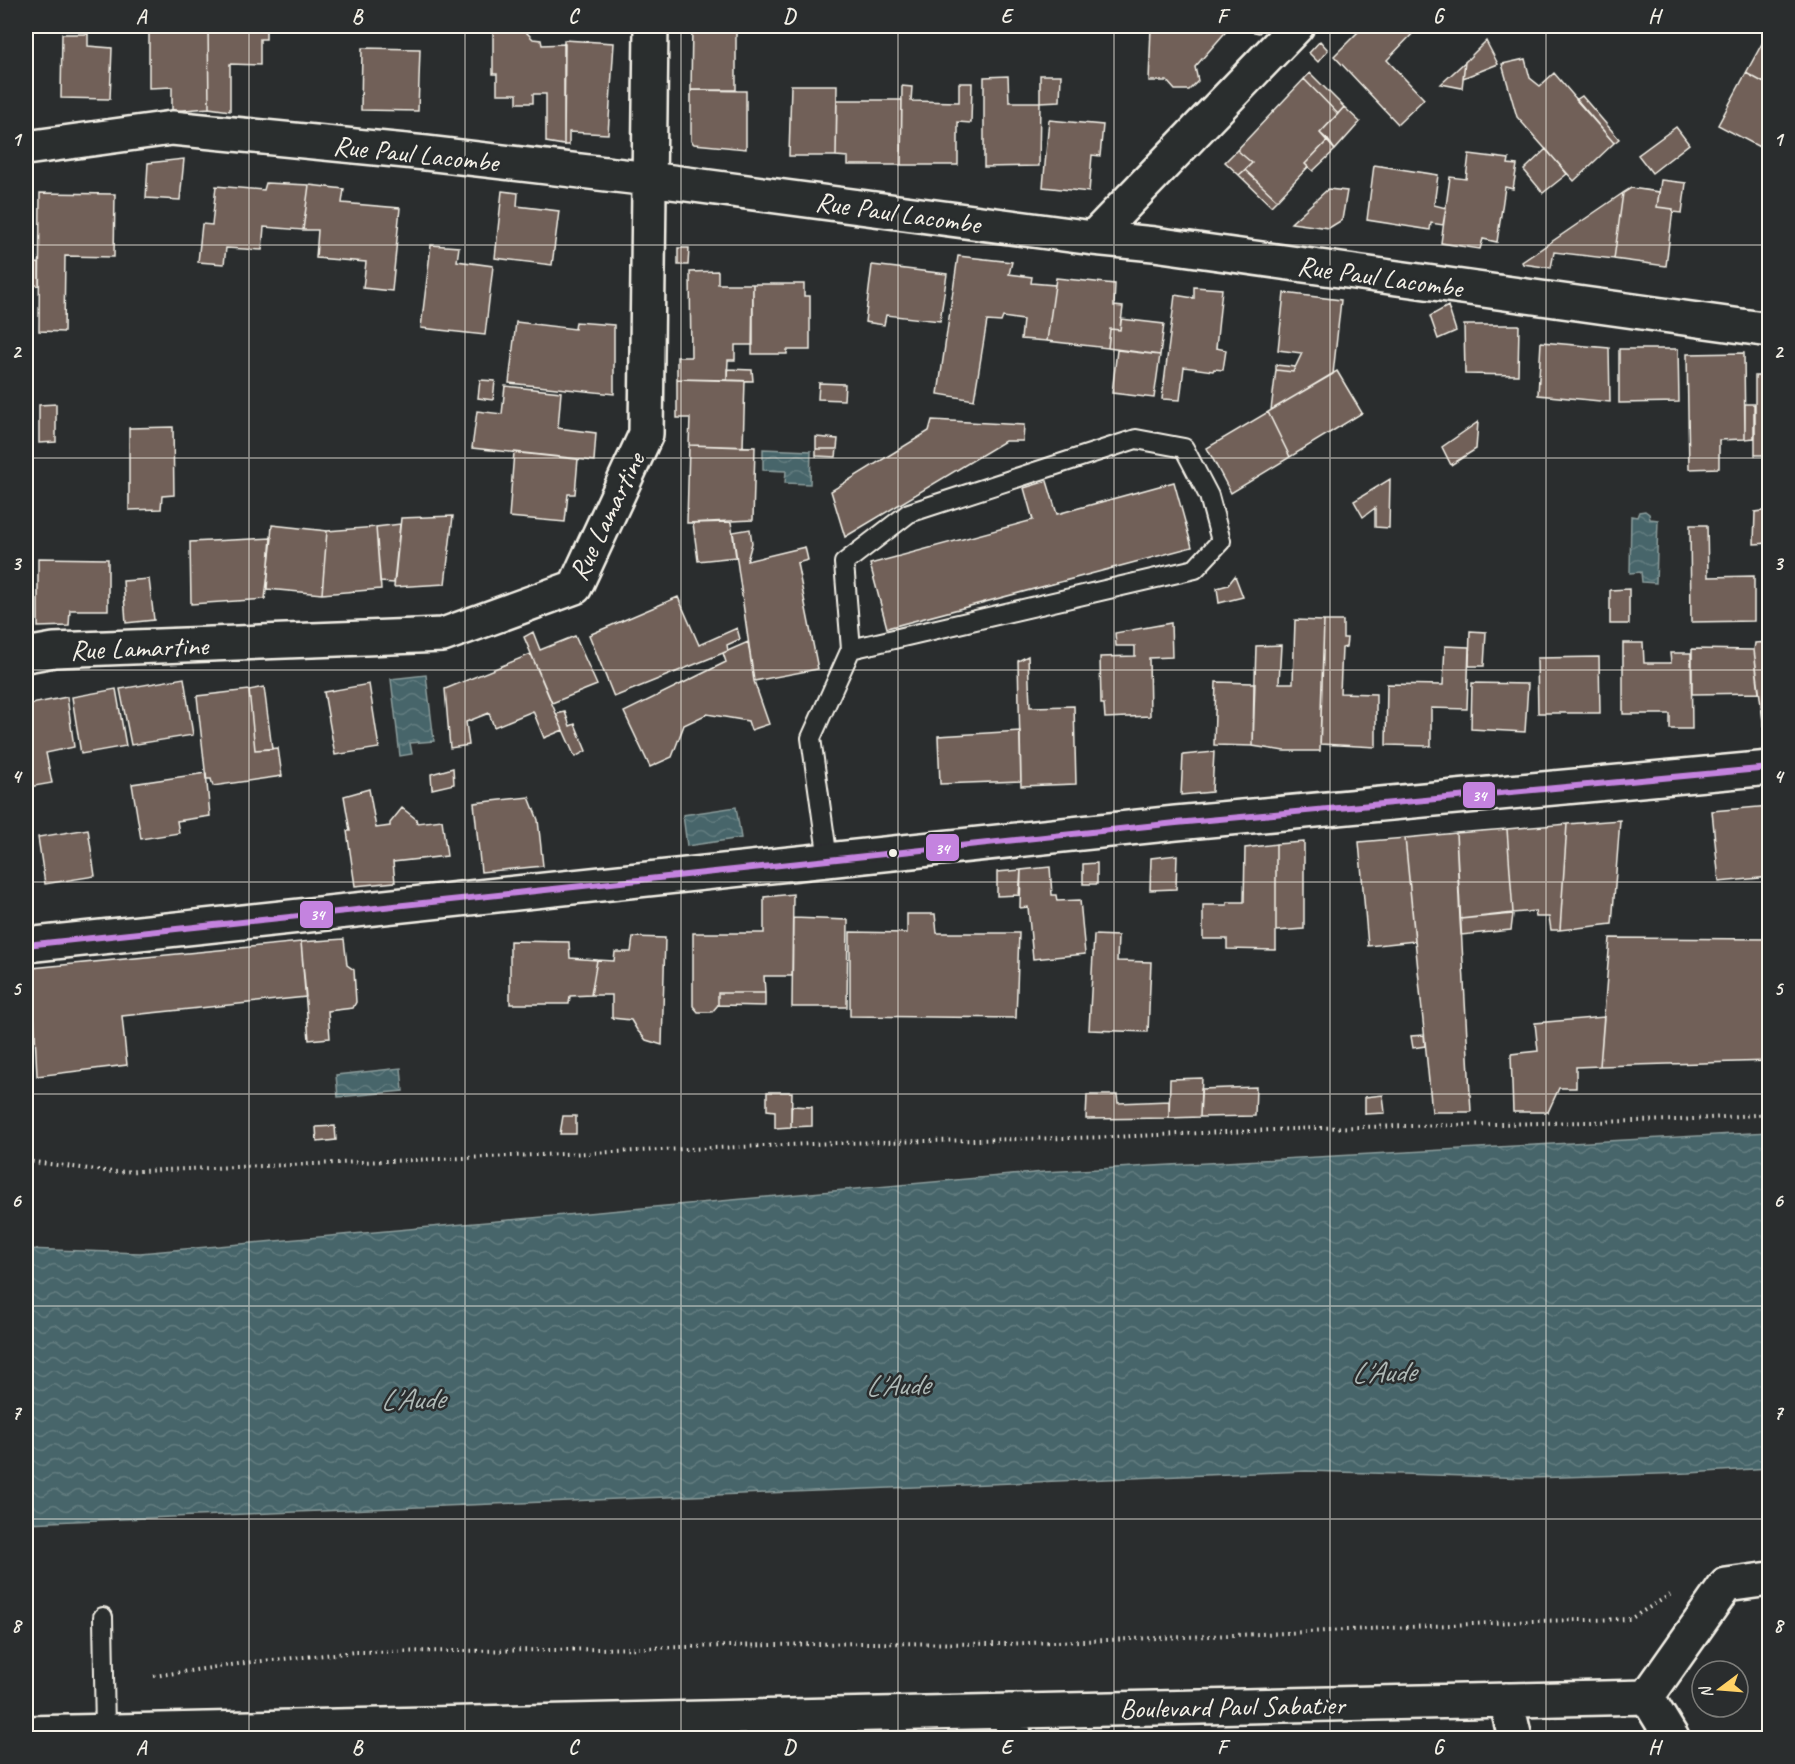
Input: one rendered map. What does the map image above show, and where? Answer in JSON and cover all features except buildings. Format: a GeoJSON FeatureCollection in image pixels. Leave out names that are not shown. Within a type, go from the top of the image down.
{"type":"FeatureCollection","features":[{"type":"Feature","properties":{"kind":"street","name":"Rue Lamartine"},"geometry":{"type":"LineString","coordinates":[[26,655],[54,651],[443,635],[575,587],[646,434],[651,26]]}},
{"type":"Feature","properties":{"kind":"street"},"geometry":{"type":"LineString","coordinates":[[1093,238],[1297,26]]}},
{"type":"Feature","properties":{"kind":"street","name":"Rue Paul Lacombe"},"geometry":{"type":"LineString","coordinates":[[26,148],[172,128],[426,153],[649,179],[1093,238],[1154,244],[1770,330]]}},
{"type":"Feature","properties":{"kind":"street"},"geometry":{"type":"LineString","coordinates":[[26,945],[1176,823],[1770,768]]}},
{"type":"Feature","properties":{"kind":"street"},"geometry":{"type":"LineString","coordinates":[[1672,1738],[1647,1697],[1726,1585],[1770,1579]]}},
{"type":"Feature","properties":{"kind":"street","name":"Boulevard Paul Sabatier"},"geometry":{"type":"LineString","coordinates":[[26,1733],[390,1732],[1012,1725],[1506,1700],[1647,1697]]}},
{"type":"Feature","properties":{"kind":"street"},"geometry":{"type":"LineString","coordinates":[[1506,1700],[1515,1738]]}},
{"type":"Feature","properties":{"kind":"lane"},"geometry":{"type":"LineString","coordinates":[[828,860],[811,738],[851,649],[844,562],[909,513],[1136,439],[1184,448],[1209,496],[1221,540],[1195,569],[851,649]]}},
{"type":"Feature","properties":{"kind":"lane"},"geometry":{"type":"LineString","coordinates":[[103,1617],[105,1731]]}},
{"type":"Feature","properties":{"kind":"path"},"geometry":{"type":"LineString","coordinates":[[26,1161],[113,1172],[838,1143],[1112,1137],[1317,1128],[1679,1119],[1770,1114]]}},
{"type":"Feature","properties":{"kind":"path"},"geometry":{"type":"LineString","coordinates":[[153,1676],[252,1662],[356,1652],[862,1643],[1034,1643],[1533,1621],[1630,1619],[1657,1604]]}},
{"type":"Feature","properties":{"kind":"water"},"geometry":{"type":"Polygon","coordinates":[[[763,449],[811,451],[810,484],[785,483],[786,471],[763,470],[763,449]]]}},
{"type":"Feature","properties":{"kind":"water"},"geometry":{"type":"Polygon","coordinates":[[[1645,511],[1649,514],[1650,519],[1658,520],[1656,583],[1642,582],[1641,572],[1630,573],[1631,516],[1637,517],[1639,512],[1645,511]]]}},
{"type":"Feature","properties":{"kind":"water"},"geometry":{"type":"Polygon","coordinates":[[[426,675],[434,741],[410,743],[412,754],[400,756],[391,679],[426,675]]]}},
{"type":"Feature","properties":{"kind":"water"},"geometry":{"type":"Polygon","coordinates":[[[736,807],[741,838],[687,846],[683,815],[736,807]]]}},
{"type":"Feature","properties":{"kind":"water"},"geometry":{"type":"Polygon","coordinates":[[[401,1068],[403,1091],[338,1097],[336,1075],[401,1068]]]}},
{"type":"Feature","properties":{"kind":"water","name":"L'Aude"},"geometry":{"type":"Polygon","coordinates":[[[1769,1132],[1769,1468],[1531,1478],[1306,1471],[26,1523],[26,1249],[140,1253],[1044,1172],[1769,1132]]]}},
{"type":"Feature","properties":{"kind":"transit line","name":"34"},"geometry":{"type":"LineString","coordinates":[[26,945],[1176,823],[1770,768]]}}]}
